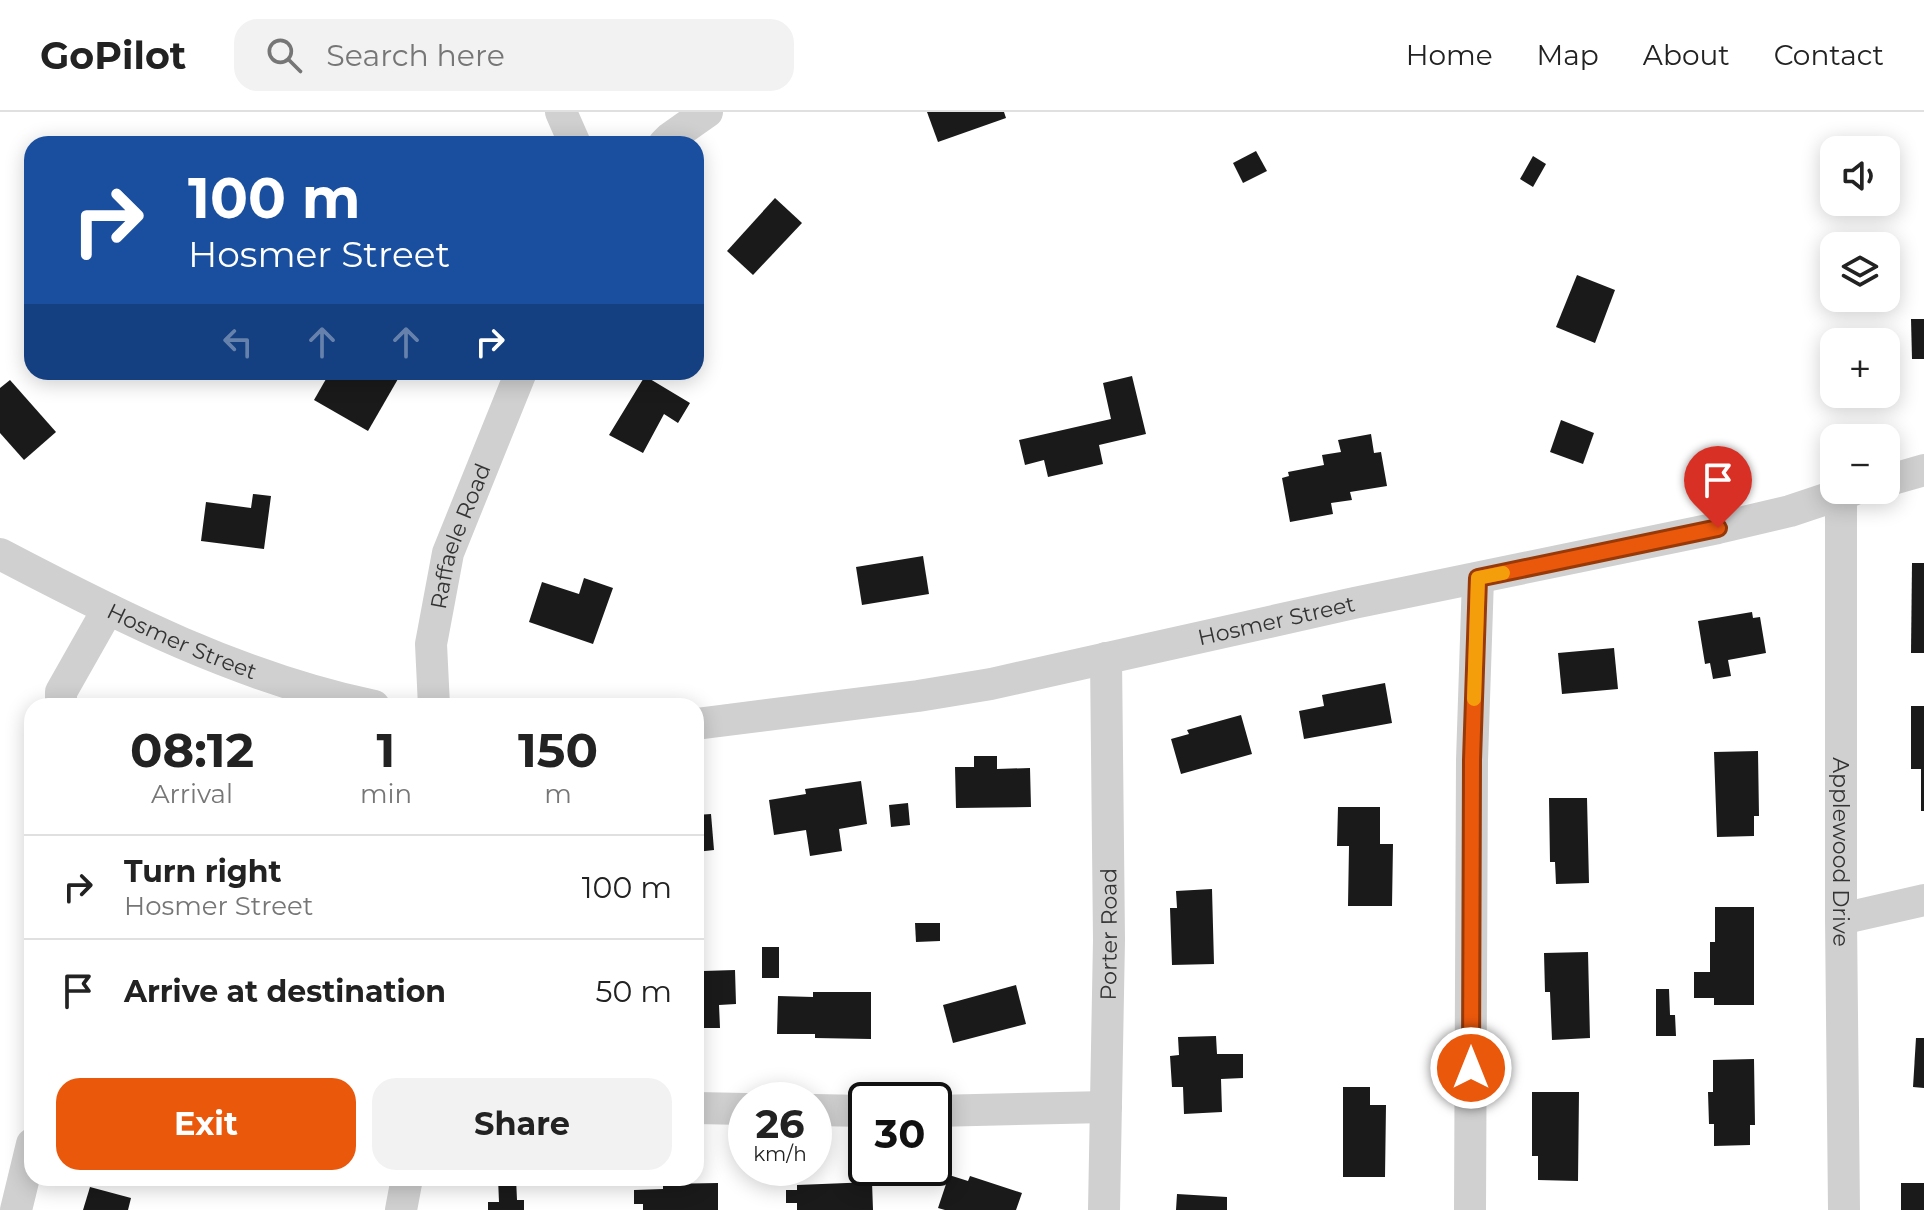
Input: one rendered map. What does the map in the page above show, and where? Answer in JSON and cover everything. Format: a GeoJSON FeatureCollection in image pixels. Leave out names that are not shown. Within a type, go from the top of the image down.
{"type":"FeatureCollection","features":[{"type":"Feature","properties":{"kind":"street"},"geometry":{"type":"LineString","coordinates":[[561,112],[572,136]]}},
{"type":"Feature","properties":{"kind":"street"},"geometry":{"type":"LineString","coordinates":[[673,136],[707,112]]}},
{"type":"Feature","properties":{"kind":"street","name":"Raffaele Road"},"geometry":{"type":"LineString","coordinates":[[434,698],[431,644],[448,553],[518,380]]}},
{"type":"Feature","properties":{"kind":"street"},"geometry":{"type":"LineString","coordinates":[[1900,477],[1924,470]]}},
{"type":"Feature","properties":{"kind":"street","name":"Hosmer Street"},"geometry":{"type":"LineString","coordinates":[[704,723],[976,687],[1354,603],[1718,528],[1820,501]]}},
{"type":"Feature","properties":{"kind":"street","name":"Applewood Drive"},"geometry":{"type":"LineString","coordinates":[[1844,1210],[1841,919],[1847,504]]}},
{"type":"Feature","properties":{"kind":"street","name":"Hosmer Street"},"geometry":{"type":"LineString","coordinates":[[0,554],[187,647],[257,674],[336,698]]}},
{"type":"Feature","properties":{"kind":"street"},"geometry":{"type":"LineString","coordinates":[[1470,1210],[1472,760],[1478,578]]}},
{"type":"Feature","properties":{"kind":"street"},"geometry":{"type":"LineString","coordinates":[[61,698],[61,692],[108,609]]}},
{"type":"Feature","properties":{"kind":"street","name":"Porter Road"},"geometry":{"type":"LineString","coordinates":[[1104,1210],[1109,940],[1106,658]]}},
{"type":"Feature","properties":{"kind":"street"},"geometry":{"type":"LineString","coordinates":[[1841,919],[1924,900]]}},
{"type":"Feature","properties":{"kind":"street"},"geometry":{"type":"LineString","coordinates":[[952,1111],[1106,1107]]}},
{"type":"Feature","properties":{"kind":"street"},"geometry":{"type":"LineString","coordinates":[[704,1108],[728,1109]]}},
{"type":"Feature","properties":{"kind":"street"},"geometry":{"type":"LineString","coordinates":[[16,1210],[24,1177]]}},
{"type":"Feature","properties":{"kind":"street"},"geometry":{"type":"LineString","coordinates":[[401,1210],[406,1186]]}},
{"type":"Feature","properties":{"kind":"building"},"geometry":{"type":"Polygon","coordinates":[[[927,112],[1004,112],[1006,118],[938,142],[927,112]]]}},
{"type":"Feature","properties":{"kind":"building"},"geometry":{"type":"Polygon","coordinates":[[[1256,151],[1267,171],[1243,183],[1233,163],[1256,151]]]}},
{"type":"Feature","properties":{"kind":"building"},"geometry":{"type":"Polygon","coordinates":[[[1533,156],[1546,164],[1533,187],[1520,179],[1533,156]]]}},
{"type":"Feature","properties":{"kind":"building"},"geometry":{"type":"Polygon","coordinates":[[[775,198],[802,223],[753,275],[727,251],[775,198]]]}},
{"type":"Feature","properties":{"kind":"building"},"geometry":{"type":"Polygon","coordinates":[[[1577,275],[1615,290],[1595,343],[1556,327],[1577,275]]]}},
{"type":"Feature","properties":{"kind":"building"},"geometry":{"type":"Polygon","coordinates":[[[1911,319],[1924,319],[1924,359],[1912,359],[1911,319]]]}},
{"type":"Feature","properties":{"kind":"building"},"geometry":{"type":"Polygon","coordinates":[[[1132,376],[1146,434],[1099,445],[1103,464],[1048,477],[1044,460],[1025,465],[1019,440],[1111,419],[1103,383],[1132,376]]]}},
{"type":"Feature","properties":{"kind":"building"},"geometry":{"type":"Polygon","coordinates":[[[10,380],[56,432],[24,460],[0,433],[0,388],[10,380]]]}},
{"type":"Feature","properties":{"kind":"building"},"geometry":{"type":"Polygon","coordinates":[[[325,380],[397,380],[368,431],[314,400],[325,380]]]}},
{"type":"Feature","properties":{"kind":"building"},"geometry":{"type":"Polygon","coordinates":[[[643,380],[652,380],[690,403],[678,423],[664,414],[643,453],[609,435],[643,380]]]}},
{"type":"Feature","properties":{"kind":"building"},"geometry":{"type":"Polygon","coordinates":[[[1561,420],[1594,433],[1583,464],[1550,452],[1561,420]]]}},
{"type":"Feature","properties":{"kind":"building"},"geometry":{"type":"Polygon","coordinates":[[[1371,434],[1374,453],[1381,452],[1387,486],[1350,492],[1352,500],[1331,503],[1333,514],[1290,522],[1282,478],[1289,476],[1288,472],[1324,465],[1322,455],[1341,452],[1338,440],[1371,434]]]}},
{"type":"Feature","properties":{"kind":"building"},"geometry":{"type":"Polygon","coordinates":[[[253,494],[271,496],[264,549],[201,541],[206,502],[251,508],[253,494]]]}},
{"type":"Feature","properties":{"kind":"building"},"geometry":{"type":"Polygon","coordinates":[[[923,556],[929,594],[862,605],[856,567],[923,556]]]}},
{"type":"Feature","properties":{"kind":"building"},"geometry":{"type":"Polygon","coordinates":[[[1912,563],[1924,563],[1924,653],[1911,653],[1912,563]]]}},
{"type":"Feature","properties":{"kind":"building"},"geometry":{"type":"Polygon","coordinates":[[[584,578],[613,588],[593,644],[529,622],[542,582],[579,594],[584,578]]]}},
{"type":"Feature","properties":{"kind":"building"},"geometry":{"type":"Polygon","coordinates":[[[1752,612],[1753,618],[1760,617],[1766,653],[1728,660],[1731,676],[1713,679],[1710,663],[1705,664],[1698,621],[1752,612]]]}},
{"type":"Feature","properties":{"kind":"building"},"geometry":{"type":"Polygon","coordinates":[[[1614,648],[1618,689],[1562,694],[1558,653],[1614,648]]]}},
{"type":"Feature","properties":{"kind":"building"},"geometry":{"type":"Polygon","coordinates":[[[1385,683],[1392,723],[1304,739],[1299,711],[1324,706],[1322,695],[1385,683]]]}},
{"type":"Feature","properties":{"kind":"building"},"geometry":{"type":"Polygon","coordinates":[[[1911,706],[1924,706],[1924,811],[1921,811],[1921,769],[1911,769],[1911,706]]]}},
{"type":"Feature","properties":{"kind":"building"},"geometry":{"type":"Polygon","coordinates":[[[1241,715],[1252,754],[1181,774],[1171,739],[1189,734],[1187,730],[1241,715]]]}},
{"type":"Feature","properties":{"kind":"building"},"geometry":{"type":"Polygon","coordinates":[[[1758,751],[1759,816],[1754,816],[1754,836],[1717,837],[1714,752],[1758,751]]]}},
{"type":"Feature","properties":{"kind":"building"},"geometry":{"type":"Polygon","coordinates":[[[974,756],[997,756],[997,769],[1030,768],[1031,807],[956,808],[955,767],[974,767],[974,756]]]}},
{"type":"Feature","properties":{"kind":"building"},"geometry":{"type":"Polygon","coordinates":[[[861,781],[867,824],[839,829],[842,851],[810,856],[806,830],[774,835],[769,800],[806,794],[805,789],[861,781]]]}},
{"type":"Feature","properties":{"kind":"building"},"geometry":{"type":"Polygon","coordinates":[[[1549,798],[1587,798],[1589,883],[1556,884],[1555,862],[1550,862],[1549,798]]]}},
{"type":"Feature","properties":{"kind":"building"},"geometry":{"type":"Polygon","coordinates":[[[908,803],[910,825],[891,827],[889,805],[908,803]]]}},
{"type":"Feature","properties":{"kind":"building"},"geometry":{"type":"Polygon","coordinates":[[[1338,807],[1380,807],[1380,844],[1393,844],[1392,906],[1348,906],[1349,846],[1337,846],[1338,807]]]}},
{"type":"Feature","properties":{"kind":"building"},"geometry":{"type":"Polygon","coordinates":[[[704,814],[711,814],[714,850],[704,851],[704,814]]]}},
{"type":"Feature","properties":{"kind":"building"},"geometry":{"type":"Polygon","coordinates":[[[1212,889],[1214,964],[1172,965],[1170,908],[1177,908],[1176,891],[1212,889]]]}},
{"type":"Feature","properties":{"kind":"building"},"geometry":{"type":"Polygon","coordinates":[[[1715,907],[1754,907],[1754,1005],[1714,1005],[1714,998],[1694,998],[1694,972],[1710,972],[1710,942],[1715,942],[1715,907]]]}},
{"type":"Feature","properties":{"kind":"building"},"geometry":{"type":"Polygon","coordinates":[[[915,923],[940,923],[940,941],[916,942],[915,923]]]}},
{"type":"Feature","properties":{"kind":"building"},"geometry":{"type":"Polygon","coordinates":[[[762,947],[779,947],[779,978],[762,978],[762,947]]]}},
{"type":"Feature","properties":{"kind":"building"},"geometry":{"type":"Polygon","coordinates":[[[1588,952],[1590,1038],[1552,1040],[1550,992],[1545,992],[1544,953],[1588,952]]]}},
{"type":"Feature","properties":{"kind":"building"},"geometry":{"type":"Polygon","coordinates":[[[735,970],[736,1004],[719,1005],[720,1028],[704,1028],[704,971],[735,970]]]}},
{"type":"Feature","properties":{"kind":"building"},"geometry":{"type":"Polygon","coordinates":[[[1016,985],[1026,1024],[953,1043],[943,1005],[1016,985]]]}},
{"type":"Feature","properties":{"kind":"building"},"geometry":{"type":"Polygon","coordinates":[[[1656,989],[1669,989],[1670,1015],[1675,1015],[1676,1036],[1656,1036],[1656,989]]]}},
{"type":"Feature","properties":{"kind":"building"},"geometry":{"type":"Polygon","coordinates":[[[813,992],[871,992],[871,1039],[777,1034],[778,996],[813,997],[813,992]]]}},
{"type":"Feature","properties":{"kind":"building"},"geometry":{"type":"Polygon","coordinates":[[[1216,1036],[1217,1054],[1243,1054],[1243,1078],[1221,1079],[1222,1112],[1184,1114],[1183,1087],[1172,1087],[1170,1056],[1179,1055],[1178,1037],[1216,1036]]]}},
{"type":"Feature","properties":{"kind":"building"},"geometry":{"type":"Polygon","coordinates":[[[1916,1038],[1924,1038],[1924,1088],[1913,1087],[1916,1038]]]}},
{"type":"Feature","properties":{"kind":"building"},"geometry":{"type":"Polygon","coordinates":[[[1754,1059],[1755,1125],[1750,1125],[1750,1145],[1714,1146],[1714,1124],[1709,1124],[1708,1092],[1713,1092],[1713,1060],[1754,1059]]]}},
{"type":"Feature","properties":{"kind":"building"},"geometry":{"type":"Polygon","coordinates":[[[1343,1087],[1370,1087],[1370,1105],[1386,1105],[1385,1177],[1343,1177],[1343,1087]]]}},
{"type":"Feature","properties":{"kind":"building"},"geometry":{"type":"Polygon","coordinates":[[[1532,1092],[1579,1092],[1578,1181],[1538,1180],[1538,1156],[1532,1156],[1532,1092]]]}},
{"type":"Feature","properties":{"kind":"building"},"geometry":{"type":"Polygon","coordinates":[[[952,1176],[968,1181],[970,1176],[1022,1193],[1016,1210],[938,1208],[945,1186],[952,1186],[952,1176]]]}},
{"type":"Feature","properties":{"kind":"building"},"geometry":{"type":"Polygon","coordinates":[[[704,1183],[718,1183],[718,1210],[643,1210],[643,1204],[634,1204],[634,1190],[704,1186],[704,1183]]]}},
{"type":"Feature","properties":{"kind":"building"},"geometry":{"type":"Polygon","coordinates":[[[1901,1183],[1924,1183],[1924,1210],[1901,1210],[1901,1183]]]}},
{"type":"Feature","properties":{"kind":"building"},"geometry":{"type":"Polygon","coordinates":[[[832,1184],[872,1186],[873,1210],[797,1210],[797,1203],[786,1203],[786,1190],[797,1190],[797,1186],[832,1184]]]}},
{"type":"Feature","properties":{"kind":"building"},"geometry":{"type":"Polygon","coordinates":[[[498,1186],[516,1186],[517,1200],[524,1200],[524,1210],[488,1210],[488,1202],[499,1202],[498,1186]]]}},
{"type":"Feature","properties":{"kind":"building"},"geometry":{"type":"Polygon","coordinates":[[[90,1187],[131,1198],[128,1210],[83,1210],[90,1187]]]}},
{"type":"Feature","properties":{"kind":"building"},"geometry":{"type":"Polygon","coordinates":[[[1177,1194],[1227,1197],[1227,1210],[1176,1210],[1177,1194]]]}},
{"type":"Feature","properties":{"kind":"slow traffic"},"geometry":{"type":"LineString","coordinates":[[1474,699],[1478,578],[1503,573]]}},
{"type":"Feature","properties":{"kind":"route"},"geometry":{"type":"LineString","coordinates":[[1471,1068],[1472,760],[1478,578],[1718,528]]}}]}
